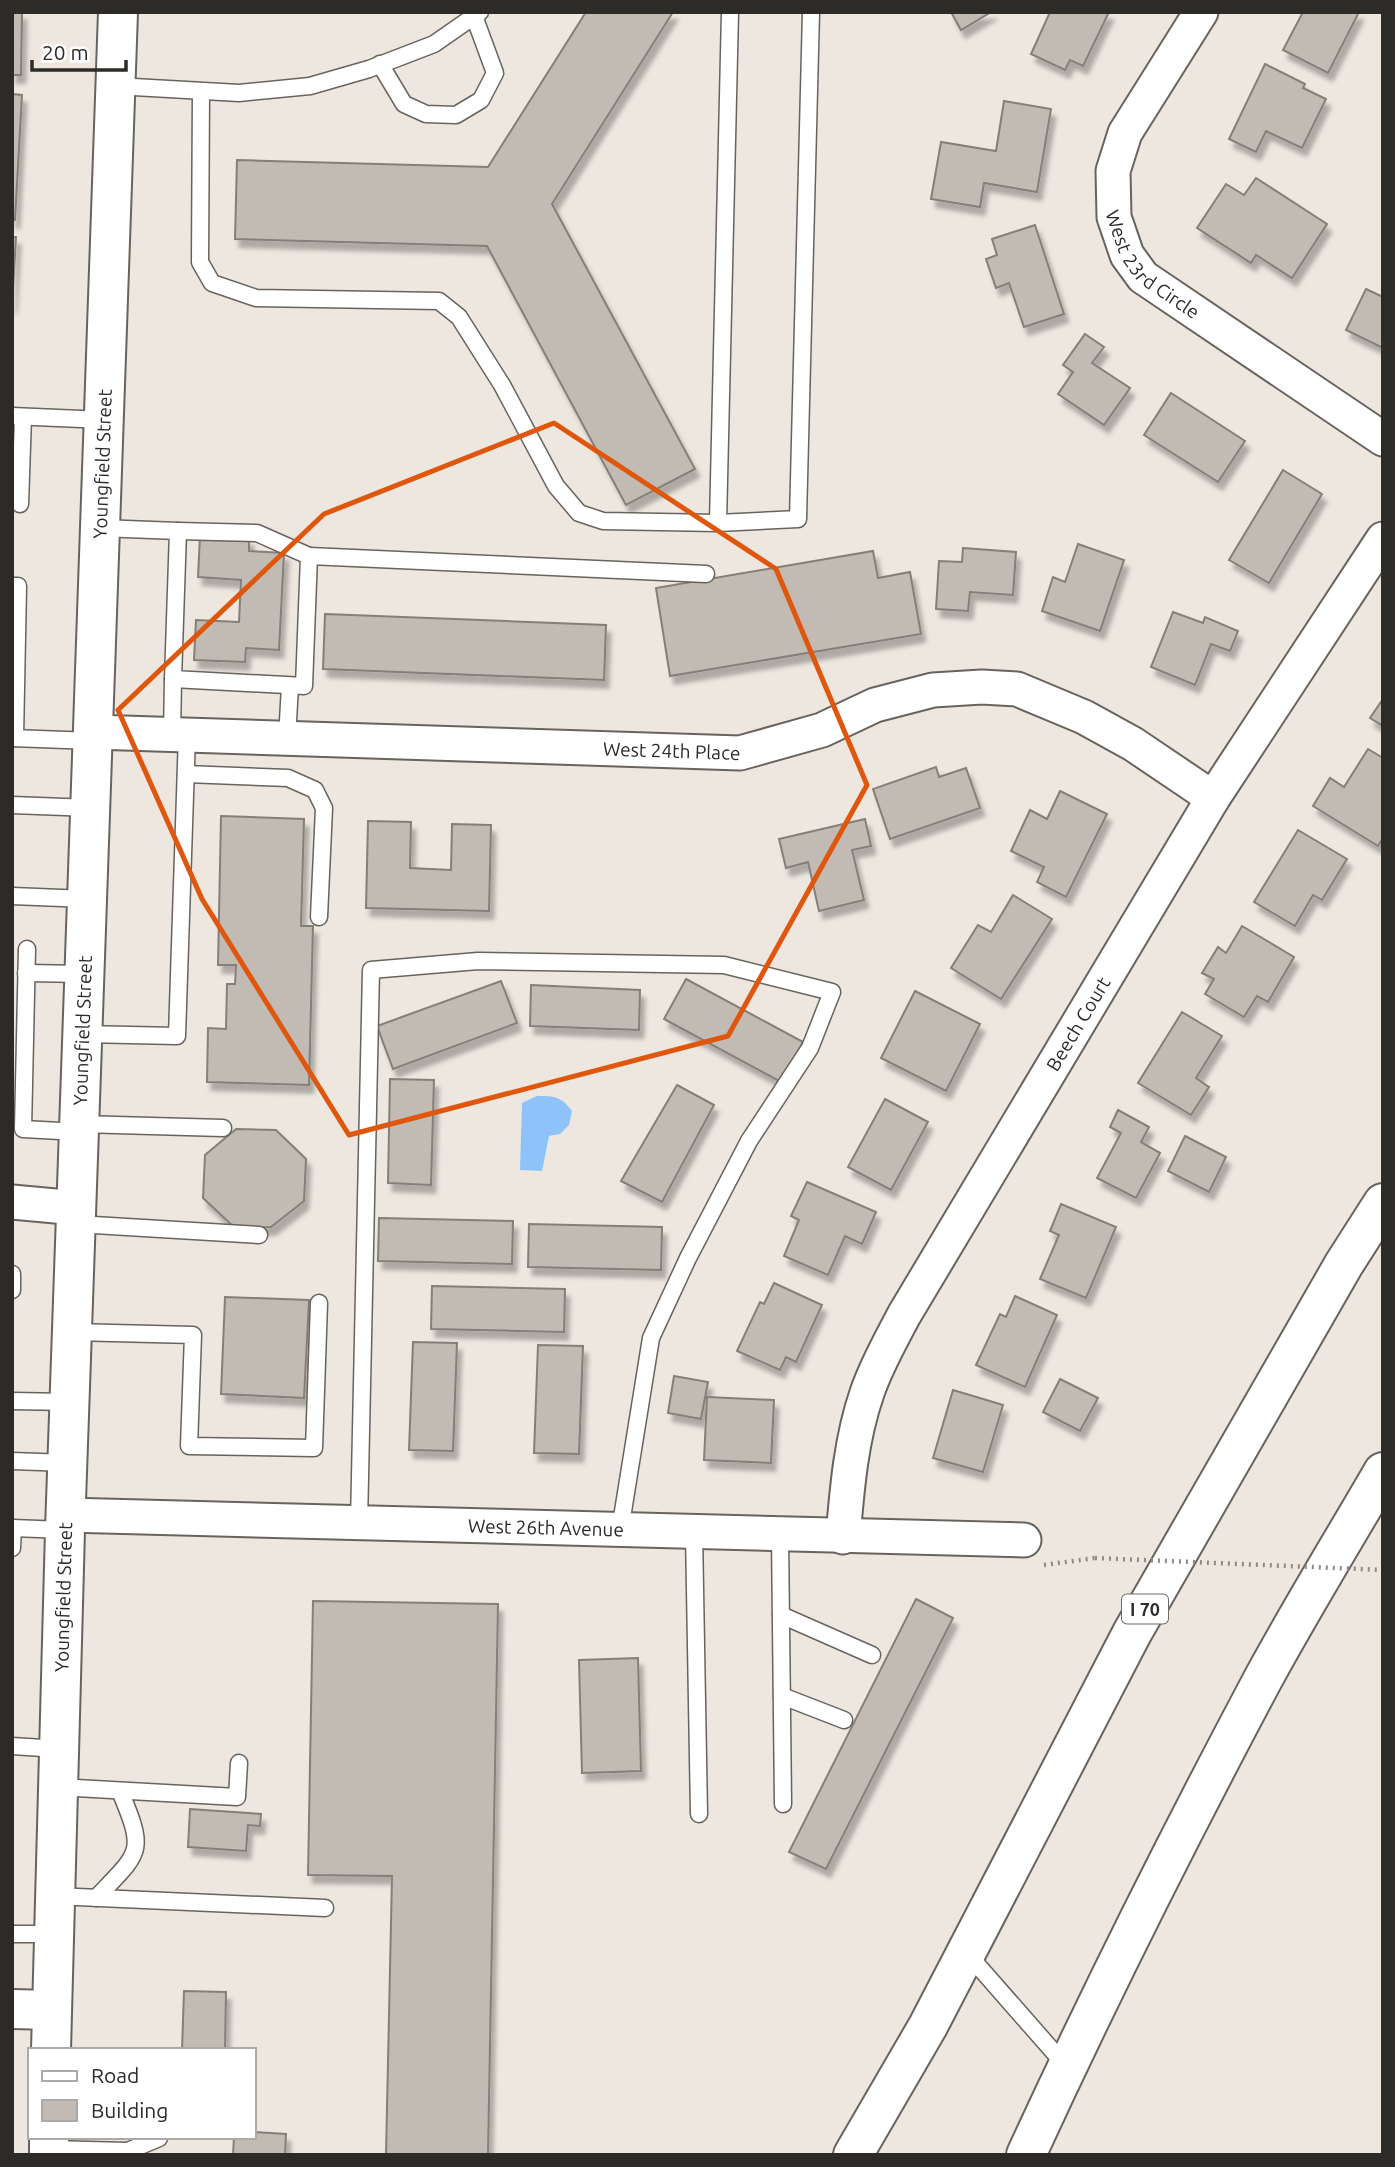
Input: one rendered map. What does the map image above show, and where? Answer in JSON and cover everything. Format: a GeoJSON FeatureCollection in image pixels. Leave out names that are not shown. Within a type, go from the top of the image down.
{"type":"FeatureCollection","features":[{"type":"Feature","properties":{"kind":"main road","name":"Youngfield Street"},"geometry":{"type":"LineString","coordinates":[[51,2048],[72,1332],[118,12]]}},
{"type":"Feature","properties":{"kind":"main road","name":"I 70"},"geometry":{"type":"LineString","coordinates":[[877,2155],[928,2026],[1132,1633],[1344,1264],[1383,1203]]}},
{"type":"Feature","properties":{"kind":"main road"},"geometry":{"type":"LineString","coordinates":[[1026,2155],[1066,2067],[1264,1678],[1383,1472]]}},
{"type":"Feature","properties":{"kind":"main road"},"geometry":{"type":"LineString","coordinates":[[12,2009],[51,2010]]}},
{"type":"Feature","properties":{"kind":"main road"},"geometry":{"type":"LineString","coordinates":[[853,2155],[928,2026]]}},
{"type":"Feature","properties":{"kind":"street","name":"West 23rd Circle"},"geometry":{"type":"LineString","coordinates":[[1201,12],[1125,133],[1113,171],[1114,217],[1127,254],[1143,277],[1383,439]]}},
{"type":"Feature","properties":{"kind":"street","name":"Beech Court"},"geometry":{"type":"LineString","coordinates":[[843,1537],[856,1430],[881,1358],[911,1303],[1213,798],[1383,539]]}},
{"type":"Feature","properties":{"kind":"street","name":"West 24th Place"},"geometry":{"type":"LineString","coordinates":[[93,736],[180,735],[740,753],[822,730],[875,705],[933,690],[1005,689],[1017,690],[1084,717],[1133,744],[1213,798]]}},
{"type":"Feature","properties":{"kind":"street"},"geometry":{"type":"LineString","coordinates":[[12,1202],[77,1216]]}},
{"type":"Feature","properties":{"kind":"street","name":"West 26th Avenue"},"geometry":{"type":"LineString","coordinates":[[66,1522],[359,1523],[843,1537],[1028,1554]]}},
{"type":"Feature","properties":{"kind":"lane"},"geometry":{"type":"LineString","coordinates":[[718,523],[730,12]]}},
{"type":"Feature","properties":{"kind":"lane"},"geometry":{"type":"LineString","coordinates":[[201,92],[200,262],[212,283],[256,298],[439,301],[459,317],[502,385],[556,486],[579,513],[603,521],[718,523],[797,519],[811,12]]}},
{"type":"Feature","properties":{"kind":"lane"},"geometry":{"type":"LineString","coordinates":[[116,86],[239,93],[310,86],[434,44],[477,14],[495,73],[481,100],[456,115],[426,114],[404,104],[380,64]]}},
{"type":"Feature","properties":{"kind":"lane"},"geometry":{"type":"LineString","coordinates":[[20,504],[17,416],[104,420]]}},
{"type":"Feature","properties":{"kind":"lane"},"geometry":{"type":"LineString","coordinates":[[100,528],[257,533],[309,556],[706,574]]}},
{"type":"Feature","properties":{"kind":"lane"},"geometry":{"type":"LineString","coordinates":[[83,1034],[177,1037],[186,774],[173,679],[178,531]]}},
{"type":"Feature","properties":{"kind":"lane"},"geometry":{"type":"LineString","coordinates":[[173,679],[304,686],[309,556]]}},
{"type":"Feature","properties":{"kind":"lane"},"geometry":{"type":"LineString","coordinates":[[12,586],[18,586],[13,738],[93,736]]}},
{"type":"Feature","properties":{"kind":"lane"},"geometry":{"type":"LineString","coordinates":[[287,738],[290,685]]}},
{"type":"Feature","properties":{"kind":"lane"},"geometry":{"type":"LineString","coordinates":[[186,774],[288,778],[315,790],[324,808],[319,917]]}},
{"type":"Feature","properties":{"kind":"lane"},"geometry":{"type":"LineString","coordinates":[[12,805],[91,808]]}},
{"type":"Feature","properties":{"kind":"lane"},"geometry":{"type":"LineString","coordinates":[[12,896],[88,899]]}},
{"type":"Feature","properties":{"kind":"lane"},"geometry":{"type":"LineString","coordinates":[[27,949],[18,1128],[223,1128]]}},
{"type":"Feature","properties":{"kind":"lane"},"geometry":{"type":"LineString","coordinates":[[359,1523],[371,970],[478,961],[724,965],[832,992],[810,1048],[749,1141],[688,1258],[651,1338],[620,1530]]}},
{"type":"Feature","properties":{"kind":"lane"},"geometry":{"type":"LineString","coordinates":[[26,972],[85,974]]}},
{"type":"Feature","properties":{"kind":"lane"},"geometry":{"type":"LineString","coordinates":[[77,1216],[259,1235]]}},
{"type":"Feature","properties":{"kind":"lane"},"geometry":{"type":"LineString","coordinates":[[12,1274],[12,1290]]}},
{"type":"Feature","properties":{"kind":"lane"},"geometry":{"type":"LineString","coordinates":[[72,1332],[193,1335],[189,1446],[314,1448],[319,1303]]}},
{"type":"Feature","properties":{"kind":"lane"},"geometry":{"type":"LineString","coordinates":[[12,1401],[70,1402]]}},
{"type":"Feature","properties":{"kind":"lane"},"geometry":{"type":"LineString","coordinates":[[12,1461],[68,1462]]}},
{"type":"Feature","properties":{"kind":"lane"},"geometry":{"type":"LineString","coordinates":[[12,1548],[13,1528],[66,1522]]}},
{"type":"Feature","properties":{"kind":"lane"},"geometry":{"type":"LineString","coordinates":[[694,1533],[699,1814]]}},
{"type":"Feature","properties":{"kind":"lane"},"geometry":{"type":"LineString","coordinates":[[780,1535],[783,1804]]}},
{"type":"Feature","properties":{"kind":"lane"},"geometry":{"type":"LineString","coordinates":[[781,1615],[872,1655]]}},
{"type":"Feature","properties":{"kind":"lane"},"geometry":{"type":"LineString","coordinates":[[782,1696],[844,1720]]}},
{"type":"Feature","properties":{"kind":"lane"},"geometry":{"type":"LineString","coordinates":[[12,1746],[59,1749]]}},
{"type":"Feature","properties":{"kind":"lane"},"geometry":{"type":"LineString","coordinates":[[58,1787],[237,1797],[239,1763]]}},
{"type":"Feature","properties":{"kind":"lane"},"geometry":{"type":"LineString","coordinates":[[96,1898],[128,1865],[136,1849],[137,1831],[120,1791]]}},
{"type":"Feature","properties":{"kind":"lane"},"geometry":{"type":"LineString","coordinates":[[55,1896],[325,1908]]}},
{"type":"Feature","properties":{"kind":"lane"},"geometry":{"type":"LineString","coordinates":[[12,1934],[53,1934]]}},
{"type":"Feature","properties":{"kind":"lane"},"geometry":{"type":"LineString","coordinates":[[966,1952],[1066,2067]]}},
{"type":"Feature","properties":{"kind":"lane"},"geometry":{"type":"LineString","coordinates":[[49,2147],[128,2153],[157,2139]]}},
{"type":"Feature","properties":{"kind":"path"},"geometry":{"type":"LineString","coordinates":[[1028,1554],[1383,1570]]}},
{"type":"Feature","properties":{"kind":"highlighted area"},"geometry":{"type":"Polygon","coordinates":[[[554,423],[776,569],[867,785],[728,1036],[349,1135],[202,899],[118,710],[324,514],[554,423]]]}},
{"type":"Feature","properties":{"kind":"water"},"geometry":{"type":"Polygon","coordinates":[[[537,1096],[553,1097],[564,1102],[572,1111],[569,1125],[560,1134],[549,1136],[542,1171],[520,1170],[522,1103],[537,1096]]]}},
{"type":"Feature","properties":{"kind":"building"},"geometry":{"type":"Polygon","coordinates":[[[12,12],[22,12],[21,75],[12,75],[12,12]]]}},
{"type":"Feature","properties":{"kind":"building"},"geometry":{"type":"Polygon","coordinates":[[[586,12],[673,12],[552,204],[695,469],[626,505],[487,246],[235,239],[237,160],[488,167],[586,12]]]}},
{"type":"Feature","properties":{"kind":"building"},"geometry":{"type":"Polygon","coordinates":[[[951,12],[991,12],[961,30],[951,12]]]}},
{"type":"Feature","properties":{"kind":"building"},"geometry":{"type":"Polygon","coordinates":[[[1050,12],[1109,12],[1083,66],[1070,60],[1065,70],[1031,54],[1050,12]]]}},
{"type":"Feature","properties":{"kind":"building"},"geometry":{"type":"Polygon","coordinates":[[[1303,12],[1359,12],[1328,73],[1283,50],[1303,12]]]}},
{"type":"Feature","properties":{"kind":"building"},"geometry":{"type":"Polygon","coordinates":[[[1265,64],[1305,84],[1303,88],[1326,99],[1302,148],[1266,131],[1256,152],[1229,139],[1265,64]]]}},
{"type":"Feature","properties":{"kind":"building"},"geometry":{"type":"Polygon","coordinates":[[[12,94],[22,95],[15,220],[12,220],[12,94]]]}},
{"type":"Feature","properties":{"kind":"building"},"geometry":{"type":"Polygon","coordinates":[[[1004,101],[1051,109],[1037,192],[984,183],[980,207],[931,199],[941,142],[996,151],[1004,101]]]}},
{"type":"Feature","properties":{"kind":"building"},"geometry":{"type":"Polygon","coordinates":[[[1256,178],[1327,224],[1292,278],[1256,255],[1251,263],[1197,228],[1226,184],[1244,195],[1256,178]]]}},
{"type":"Feature","properties":{"kind":"building"},"geometry":{"type":"Polygon","coordinates":[[[1035,225],[1064,314],[1024,327],[1009,283],[996,288],[986,259],[997,255],[992,239],[1035,225]]]}},
{"type":"Feature","properties":{"kind":"building"},"geometry":{"type":"Polygon","coordinates":[[[12,237],[16,237],[12,306],[12,237]]]}},
{"type":"Feature","properties":{"kind":"building"},"geometry":{"type":"Polygon","coordinates":[[[1366,289],[1383,297],[1383,348],[1346,330],[1366,289]]]}},
{"type":"Feature","properties":{"kind":"building"},"geometry":{"type":"Polygon","coordinates":[[[1085,334],[1104,347],[1092,363],[1130,388],[1104,425],[1058,394],[1073,372],[1063,365],[1085,334]]]}},
{"type":"Feature","properties":{"kind":"building"},"geometry":{"type":"Polygon","coordinates":[[[1171,393],[1245,441],[1218,482],[1144,435],[1171,393]]]}},
{"type":"Feature","properties":{"kind":"building"},"geometry":{"type":"Polygon","coordinates":[[[1283,470],[1322,494],[1269,583],[1229,560],[1283,470]]]}},
{"type":"Feature","properties":{"kind":"building"},"geometry":{"type":"Polygon","coordinates":[[[200,536],[249,538],[249,551],[284,553],[279,650],[246,648],[245,662],[194,660],[196,620],[239,622],[241,580],[198,577],[200,536]]]}},
{"type":"Feature","properties":{"kind":"building"},"geometry":{"type":"Polygon","coordinates":[[[1078,544],[1124,560],[1100,631],[1042,611],[1053,577],[1065,582],[1078,544]]]}},
{"type":"Feature","properties":{"kind":"building"},"geometry":{"type":"Polygon","coordinates":[[[963,548],[1016,552],[1013,595],[970,592],[968,611],[936,609],[939,561],[962,562],[963,548]]]}},
{"type":"Feature","properties":{"kind":"building"},"geometry":{"type":"Polygon","coordinates":[[[873,551],[878,578],[910,572],[921,634],[670,676],[656,588],[873,551]]]}},
{"type":"Feature","properties":{"kind":"building"},"geometry":{"type":"Polygon","coordinates":[[[1173,612],[1203,623],[1205,617],[1238,631],[1230,651],[1211,644],[1195,685],[1151,667],[1173,612]]]}},
{"type":"Feature","properties":{"kind":"building"},"geometry":{"type":"Polygon","coordinates":[[[325,614],[606,625],[604,680],[323,669],[325,614]]]}},
{"type":"Feature","properties":{"kind":"building"},"geometry":{"type":"Polygon","coordinates":[[[1383,699],[1383,726],[1370,718],[1383,699]]]}},
{"type":"Feature","properties":{"kind":"building"},"geometry":{"type":"Polygon","coordinates":[[[1368,749],[1383,758],[1383,838],[1378,846],[1313,806],[1330,778],[1344,787],[1368,749]]]}},
{"type":"Feature","properties":{"kind":"building"},"geometry":{"type":"Polygon","coordinates":[[[936,767],[939,777],[966,768],[980,808],[890,839],[873,789],[936,767]]]}},
{"type":"Feature","properties":{"kind":"building"},"geometry":{"type":"Polygon","coordinates":[[[1060,791],[1107,814],[1066,897],[1037,882],[1044,867],[1011,851],[1030,810],[1047,819],[1060,791]]]}},
{"type":"Feature","properties":{"kind":"building"},"geometry":{"type":"Polygon","coordinates":[[[221,816],[304,819],[301,926],[313,926],[309,1085],[207,1082],[208,1028],[226,1029],[227,984],[235,984],[236,965],[218,965],[221,816]]]}},
{"type":"Feature","properties":{"kind":"building"},"geometry":{"type":"Polygon","coordinates":[[[865,819],[871,846],[852,850],[864,900],[819,911],[808,862],[786,868],[779,839],[865,819]]]}},
{"type":"Feature","properties":{"kind":"building"},"geometry":{"type":"Polygon","coordinates":[[[368,821],[411,822],[410,868],[451,870],[452,824],[491,825],[489,911],[366,908],[368,821]]]}},
{"type":"Feature","properties":{"kind":"building"},"geometry":{"type":"Polygon","coordinates":[[[1298,830],[1347,859],[1322,900],[1313,895],[1295,926],[1254,902],[1298,830]]]}},
{"type":"Feature","properties":{"kind":"building"},"geometry":{"type":"Polygon","coordinates":[[[1013,895],[1052,919],[1001,999],[951,968],[978,925],[991,932],[1013,895]]]}},
{"type":"Feature","properties":{"kind":"building"},"geometry":{"type":"Polygon","coordinates":[[[1242,926],[1294,957],[1268,1002],[1257,996],[1244,1017],[1205,994],[1214,979],[1202,973],[1218,947],[1226,953],[1242,926]]]}},
{"type":"Feature","properties":{"kind":"building"},"geometry":{"type":"Polygon","coordinates":[[[686,979],[803,1042],[781,1082],[664,1019],[686,979]]]}},
{"type":"Feature","properties":{"kind":"building"},"geometry":{"type":"Polygon","coordinates":[[[501,981],[517,1023],[393,1069],[377,1026],[501,981]]]}},
{"type":"Feature","properties":{"kind":"building"},"geometry":{"type":"Polygon","coordinates":[[[531,985],[640,990],[639,1030],[530,1026],[531,985]]]}},
{"type":"Feature","properties":{"kind":"building"},"geometry":{"type":"Polygon","coordinates":[[[915,991],[980,1024],[946,1091],[881,1058],[915,991]]]}},
{"type":"Feature","properties":{"kind":"building"},"geometry":{"type":"Polygon","coordinates":[[[1182,1012],[1222,1036],[1196,1078],[1209,1087],[1191,1115],[1138,1083],[1182,1012]]]}},
{"type":"Feature","properties":{"kind":"building"},"geometry":{"type":"Polygon","coordinates":[[[390,1079],[434,1080],[431,1185],[388,1183],[390,1079]]]}},
{"type":"Feature","properties":{"kind":"building"},"geometry":{"type":"Polygon","coordinates":[[[677,1085],[714,1105],[662,1202],[621,1181],[677,1085]]]}},
{"type":"Feature","properties":{"kind":"building"},"geometry":{"type":"Polygon","coordinates":[[[885,1099],[928,1122],[891,1190],[848,1167],[885,1099]]]}},
{"type":"Feature","properties":{"kind":"building"},"geometry":{"type":"Polygon","coordinates":[[[1118,1110],[1149,1127],[1141,1142],[1160,1153],[1136,1198],[1097,1178],[1121,1133],[1110,1127],[1118,1110]]]}},
{"type":"Feature","properties":{"kind":"building"},"geometry":{"type":"Polygon","coordinates":[[[236,1129],[276,1130],[306,1159],[304,1201],[271,1227],[235,1228],[203,1198],[205,1155],[236,1129]]]}},
{"type":"Feature","properties":{"kind":"building"},"geometry":{"type":"Polygon","coordinates":[[[1185,1136],[1226,1157],[1209,1192],[1168,1171],[1185,1136]]]}},
{"type":"Feature","properties":{"kind":"building"},"geometry":{"type":"Polygon","coordinates":[[[807,1182],[876,1212],[862,1244],[845,1236],[828,1275],[784,1256],[799,1220],[791,1216],[807,1182]]]}},
{"type":"Feature","properties":{"kind":"building"},"geometry":{"type":"Polygon","coordinates":[[[1061,1204],[1116,1227],[1086,1298],[1040,1279],[1059,1235],[1050,1231],[1061,1204]]]}},
{"type":"Feature","properties":{"kind":"building"},"geometry":{"type":"Polygon","coordinates":[[[379,1218],[513,1221],[512,1264],[378,1261],[379,1218]]]}},
{"type":"Feature","properties":{"kind":"building"},"geometry":{"type":"Polygon","coordinates":[[[529,1224],[662,1227],[661,1270],[528,1267],[529,1224]]]}},
{"type":"Feature","properties":{"kind":"building"},"geometry":{"type":"Polygon","coordinates":[[[774,1283],[822,1305],[796,1362],[786,1357],[780,1370],[737,1351],[760,1302],[764,1304],[774,1283]]]}},
{"type":"Feature","properties":{"kind":"building"},"geometry":{"type":"Polygon","coordinates":[[[432,1286],[565,1289],[564,1332],[431,1329],[432,1286]]]}},
{"type":"Feature","properties":{"kind":"building"},"geometry":{"type":"Polygon","coordinates":[[[1015,1296],[1057,1315],[1025,1387],[976,1365],[1000,1314],[1006,1317],[1015,1296]]]}},
{"type":"Feature","properties":{"kind":"building"},"geometry":{"type":"Polygon","coordinates":[[[225,1297],[309,1300],[304,1398],[221,1394],[225,1297]]]}},
{"type":"Feature","properties":{"kind":"building"},"geometry":{"type":"Polygon","coordinates":[[[413,1342],[457,1343],[453,1451],[409,1450],[413,1342]]]}},
{"type":"Feature","properties":{"kind":"building"},"geometry":{"type":"Polygon","coordinates":[[[538,1345],[583,1346],[579,1454],[534,1453],[538,1345]]]}},
{"type":"Feature","properties":{"kind":"building"},"geometry":{"type":"Polygon","coordinates":[[[674,1376],[708,1382],[701,1419],[668,1413],[674,1376]]]}},
{"type":"Feature","properties":{"kind":"building"},"geometry":{"type":"Polygon","coordinates":[[[1060,1379],[1098,1398],[1080,1431],[1043,1412],[1060,1379]]]}},
{"type":"Feature","properties":{"kind":"building"},"geometry":{"type":"Polygon","coordinates":[[[953,1390],[1003,1405],[983,1472],[933,1458],[953,1390]]]}},
{"type":"Feature","properties":{"kind":"building"},"geometry":{"type":"Polygon","coordinates":[[[707,1397],[774,1400],[771,1463],[704,1460],[707,1397]]]}},
{"type":"Feature","properties":{"kind":"building"},"geometry":{"type":"Polygon","coordinates":[[[916,1599],[953,1618],[826,1869],[789,1852],[916,1599]]]}},
{"type":"Feature","properties":{"kind":"building"},"geometry":{"type":"Polygon","coordinates":[[[313,1601],[498,1604],[488,2155],[386,2155],[392,1876],[308,1875],[313,1601]]]}},
{"type":"Feature","properties":{"kind":"building"},"geometry":{"type":"Polygon","coordinates":[[[638,1658],[641,1771],[582,1773],[579,1660],[638,1658]]]}},
{"type":"Feature","properties":{"kind":"building"},"geometry":{"type":"Polygon","coordinates":[[[190,1809],[261,1814],[260,1826],[248,1825],[246,1851],[188,1847],[190,1809]]]}},
{"type":"Feature","properties":{"kind":"building"},"geometry":{"type":"Polygon","coordinates":[[[184,1991],[226,1992],[225,2048],[182,2048],[184,1991]]]}},
{"type":"Feature","properties":{"kind":"building"},"geometry":{"type":"Polygon","coordinates":[[[256,2132],[286,2134],[285,2155],[233,2155],[234,2139],[256,2139],[256,2132]]]}}]}
